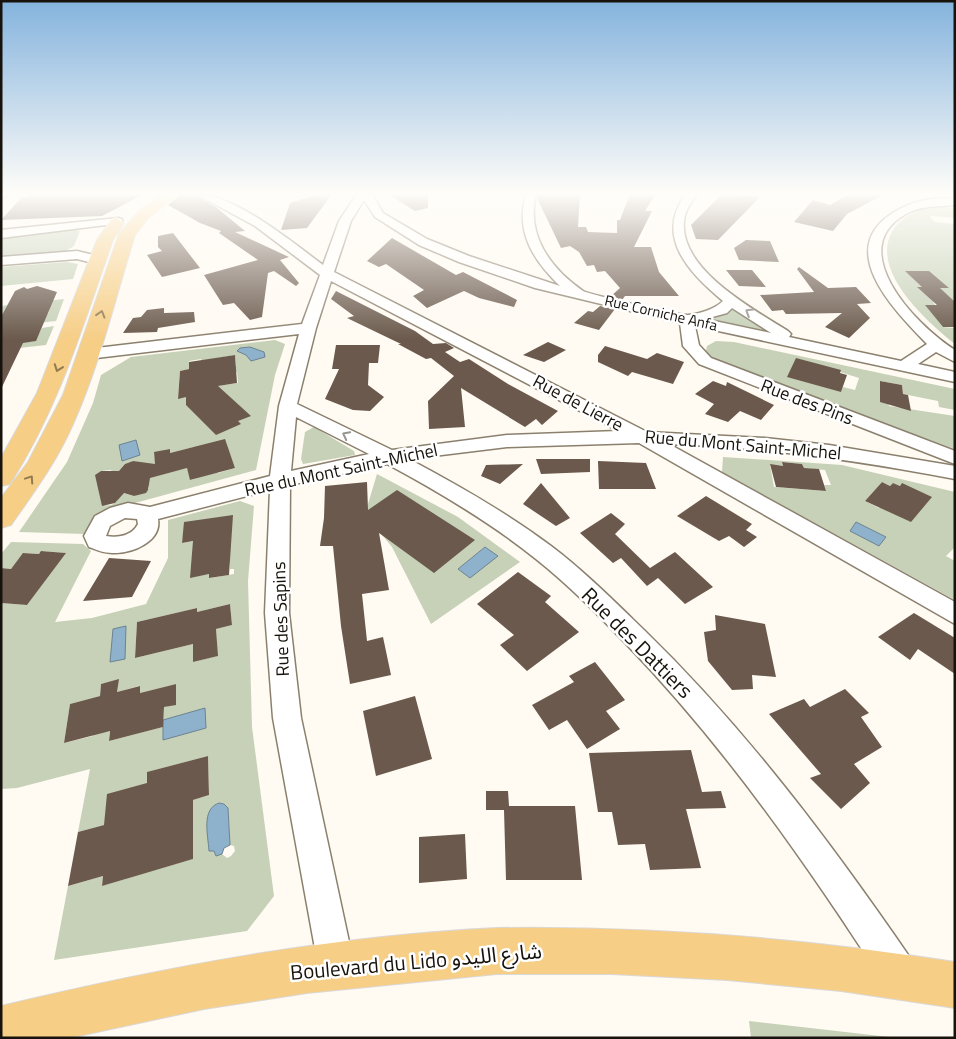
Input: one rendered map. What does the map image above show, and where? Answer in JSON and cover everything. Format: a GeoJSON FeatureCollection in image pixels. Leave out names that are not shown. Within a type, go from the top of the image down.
{"type":"FeatureCollection","features":[{"type":"Feature","properties":{"kind":"main road"},"geometry":{"type":"LineString","coordinates":[[1,478],[24,444],[47,397],[104,242]]}},
{"type":"Feature","properties":{"kind":"main road"},"geometry":{"type":"LineString","coordinates":[[1,518],[29,480],[54,438],[74,395],[124,242]]}},
{"type":"Feature","properties":{"kind":"main road","name":"Boulevard du Lido شارع الليدو"},"geometry":{"type":"LineString","coordinates":[[1,1030],[164,993],[336,965],[495,951],[641,950],[749,957],[900,976],[955,985]]}},
{"type":"Feature","properties":{"kind":"street","name":"Rue de Lierre"},"geometry":{"type":"LineString","coordinates":[[284,242],[327,274],[433,327],[641,436],[955,614]]}},
{"type":"Feature","properties":{"kind":"street","name":"Rue des Sapins"},"geometry":{"type":"LineString","coordinates":[[336,965],[287,718],[278,613],[280,479],[288,406],[308,328],[338,242]]}},
{"type":"Feature","properties":{"kind":"street","name":"Rue Corniche Anfa"},"geometry":{"type":"LineString","coordinates":[[424,242],[511,276],[582,295],[687,320],[955,377]]}},
{"type":"Feature","properties":{"kind":"street"},"geometry":{"type":"LineString","coordinates":[[535,242],[545,264],[566,284],[582,295]]}},
{"type":"Feature","properties":{"kind":"street"},"geometry":{"type":"LineString","coordinates":[[681,242],[697,268],[731,302],[796,342]]}},
{"type":"Feature","properties":{"kind":"street"},"geometry":{"type":"LineString","coordinates":[[873,242],[872,248],[881,278],[895,301],[936,345],[955,357]]}},
{"type":"Feature","properties":{"kind":"street"},"geometry":{"type":"LineString","coordinates":[[1,261],[77,255],[97,260]]}},
{"type":"Feature","properties":{"kind":"street"},"geometry":{"type":"LineString","coordinates":[[511,276],[532,271],[545,264]]}},
{"type":"Feature","properties":{"kind":"street"},"geometry":{"type":"LineString","coordinates":[[687,320],[722,310],[731,302]]}},
{"type":"Feature","properties":{"kind":"street","name":"Rue des Pins"},"geometry":{"type":"LineString","coordinates":[[687,320],[691,346],[697,354],[710,364],[955,458]]}},
{"type":"Feature","properties":{"kind":"street"},"geometry":{"type":"LineString","coordinates":[[88,354],[308,328]]}},
{"type":"Feature","properties":{"kind":"street"},"geometry":{"type":"LineString","coordinates":[[904,366],[936,345]]}},
{"type":"Feature","properties":{"kind":"street","name":"Rue des Dattiers"},"geometry":{"type":"LineString","coordinates":[[288,406],[389,457],[472,502],[545,553],[655,656],[727,737],[777,799],[822,860],[900,976]]}},
{"type":"Feature","properties":{"kind":"street"},"geometry":{"type":"LineString","coordinates":[[875,458],[890,452],[892,442],[886,432]]}},
{"type":"Feature","properties":{"kind":"street","name":"Rue du Mont Saint-Michel"},"geometry":{"type":"LineString","coordinates":[[147,515],[280,479],[389,457],[463,447],[641,436],[818,450],[875,458],[955,474]]}},
{"type":"Feature","properties":{"kind":"green space"},"geometry":{"type":"Polygon","coordinates":[[[1,242],[75,242],[74,246],[66,251],[1,258],[1,242]]]}},
{"type":"Feature","properties":{"kind":"green space"},"geometry":{"type":"Polygon","coordinates":[[[888,242],[955,242],[955,306],[933,302],[935,305],[926,305],[943,327],[955,328],[955,344],[915,307],[893,275],[888,258],[888,242]]]}},
{"type":"Feature","properties":{"kind":"green space"},"geometry":{"type":"Polygon","coordinates":[[[67,262],[78,264],[73,279],[1,286],[1,267],[67,262]]]}},
{"type":"Feature","properties":{"kind":"green space"},"geometry":{"type":"Polygon","coordinates":[[[64,299],[56,321],[11,326],[48,314],[51,305],[1,320],[1,306],[64,299]]]}},
{"type":"Feature","properties":{"kind":"green space"},"geometry":{"type":"Polygon","coordinates":[[[732,309],[737,311],[769,331],[709,321],[732,309]]]}},
{"type":"Feature","properties":{"kind":"green space"},"geometry":{"type":"Polygon","coordinates":[[[54,326],[46,345],[1,350],[1,345],[35,341],[42,328],[54,326]]]}},
{"type":"Feature","properties":{"kind":"green space"},"geometry":{"type":"Polygon","coordinates":[[[275,340],[285,344],[275,375],[256,470],[102,512],[91,521],[85,534],[19,532],[67,462],[93,403],[101,375],[131,357],[275,340]],[[235,355],[211,359],[201,368],[201,359],[189,361],[189,369],[180,371],[178,398],[217,386],[238,383],[237,372],[228,373],[228,367],[236,366],[235,355]],[[194,447],[170,453],[170,449],[154,453],[157,475],[187,468],[191,480],[217,471],[218,473],[235,468],[229,452],[197,461],[194,447]],[[133,461],[125,464],[115,481],[111,470],[101,471],[96,475],[103,505],[110,505],[116,502],[118,498],[117,491],[134,496],[147,491],[149,488],[140,463],[133,461]]]}},
{"type":"Feature","properties":{"kind":"green space"},"geometry":{"type":"Polygon","coordinates":[[[716,341],[734,342],[955,389],[955,410],[939,407],[938,401],[903,394],[902,385],[880,381],[889,406],[955,416],[955,449],[717,362],[706,351],[707,346],[716,341]],[[796,358],[841,392],[843,387],[855,390],[859,378],[796,358]]]}},
{"type":"Feature","properties":{"kind":"green space"},"geometry":{"type":"Polygon","coordinates":[[[314,427],[354,451],[355,455],[303,464],[301,459],[305,432],[314,427]]]}},
{"type":"Feature","properties":{"kind":"green space"},"geometry":{"type":"Polygon","coordinates":[[[723,457],[842,465],[955,492],[955,547],[946,556],[955,561],[955,600],[722,472],[723,457]],[[782,462],[783,466],[770,465],[774,487],[826,491],[824,485],[831,485],[825,470],[804,468],[802,464],[782,462]],[[882,482],[865,501],[879,508],[882,505],[891,510],[902,484],[900,486],[893,483],[890,486],[882,482]]]}},
{"type":"Feature","properties":{"kind":"green space"},"geometry":{"type":"Polygon","coordinates":[[[377,474],[458,517],[520,562],[431,624],[392,547],[365,514],[377,474]],[[485,547],[458,569],[498,556],[485,547]]]}},
{"type":"Feature","properties":{"kind":"green space"},"geometry":{"type":"Polygon","coordinates":[[[240,501],[254,506],[248,581],[252,727],[274,896],[247,931],[54,960],[68,886],[103,876],[102,886],[125,879],[126,870],[151,871],[193,859],[193,800],[209,795],[208,756],[148,772],[147,783],[104,825],[78,832],[90,769],[17,788],[1,789],[1,603],[27,605],[65,553],[42,551],[39,554],[24,553],[11,569],[1,568],[1,554],[11,542],[83,544],[91,551],[55,622],[92,618],[146,604],[168,558],[168,520],[240,501]],[[185,522],[182,543],[231,535],[185,522]],[[230,552],[190,577],[209,574],[210,578],[234,574],[234,569],[230,569],[230,552]],[[230,604],[197,612],[197,608],[137,622],[135,658],[193,644],[193,662],[217,656],[216,629],[232,625],[230,604]],[[118,680],[101,684],[100,696],[70,704],[64,743],[93,736],[93,732],[110,728],[109,741],[163,727],[164,740],[205,709],[163,720],[164,707],[176,704],[176,684],[140,693],[139,686],[117,692],[118,680]],[[217,803],[208,817],[209,850],[215,851],[216,856],[222,854],[227,858],[235,851],[234,846],[230,845],[228,808],[223,803],[217,803]]]}},
{"type":"Feature","properties":{"kind":"green space"},"geometry":{"type":"Polygon","coordinates":[[[749,1021],[898,1038],[751,1038],[749,1021]]]}},
{"type":"Feature","properties":{"kind":"water"},"geometry":{"type":"Polygon","coordinates":[[[250,347],[264,352],[265,357],[251,361],[246,355],[237,351],[240,348],[250,347]]]}},
{"type":"Feature","properties":{"kind":"water"},"geometry":{"type":"Polygon","coordinates":[[[136,440],[140,455],[122,461],[119,445],[136,440]]]}},
{"type":"Feature","properties":{"kind":"water"},"geometry":{"type":"Polygon","coordinates":[[[856,522],[886,537],[879,546],[850,531],[856,522]]]}},
{"type":"Feature","properties":{"kind":"water"},"geometry":{"type":"Polygon","coordinates":[[[485,547],[498,556],[470,578],[458,569],[485,547]]]}},
{"type":"Feature","properties":{"kind":"water"},"geometry":{"type":"Polygon","coordinates":[[[126,626],[125,659],[110,662],[113,629],[126,626]]]}},
{"type":"Feature","properties":{"kind":"water"},"geometry":{"type":"Polygon","coordinates":[[[205,708],[206,728],[163,740],[163,720],[205,708]]]}},
{"type":"Feature","properties":{"kind":"water"},"geometry":{"type":"Polygon","coordinates":[[[219,803],[224,804],[228,808],[230,845],[224,848],[222,854],[216,856],[214,851],[209,851],[207,823],[213,806],[219,803]]]}},
{"type":"Feature","properties":{"kind":"building"},"geometry":{"type":"Polygon","coordinates":[[[158,242],[180,242],[200,268],[162,277],[147,255],[162,251],[158,247],[158,242]]]}},
{"type":"Feature","properties":{"kind":"building"},"geometry":{"type":"Polygon","coordinates":[[[233,242],[258,242],[289,257],[280,260],[299,283],[296,286],[274,271],[268,273],[262,317],[250,320],[234,303],[223,305],[204,275],[258,260],[233,242]]]}},
{"type":"Feature","properties":{"kind":"building"},"geometry":{"type":"Polygon","coordinates":[[[387,242],[400,242],[456,275],[463,272],[517,300],[514,307],[479,298],[464,291],[427,308],[413,296],[424,290],[386,264],[379,267],[367,261],[387,242]]]}},
{"type":"Feature","properties":{"kind":"building"},"geometry":{"type":"Polygon","coordinates":[[[558,242],[636,242],[634,247],[651,247],[659,272],[679,296],[625,296],[622,300],[610,297],[620,288],[605,271],[597,272],[594,265],[587,266],[579,252],[570,246],[561,248],[558,242]]]}},
{"type":"Feature","properties":{"kind":"building"},"geometry":{"type":"Polygon","coordinates":[[[742,242],[771,242],[779,262],[739,260],[734,248],[742,242]]]}},
{"type":"Feature","properties":{"kind":"building"},"geometry":{"type":"Polygon","coordinates":[[[799,267],[828,288],[856,287],[871,303],[857,304],[870,318],[849,338],[825,327],[842,313],[786,314],[783,310],[772,311],[760,295],[814,292],[797,269],[799,267]]]}},
{"type":"Feature","properties":{"kind":"building"},"geometry":{"type":"Polygon","coordinates":[[[726,270],[752,270],[766,287],[739,286],[726,270]]]}},
{"type":"Feature","properties":{"kind":"building"},"geometry":{"type":"Polygon","coordinates":[[[905,271],[929,271],[949,288],[940,288],[955,302],[955,327],[943,327],[925,305],[937,305],[917,287],[922,287],[905,271]]]}},
{"type":"Feature","properties":{"kind":"building"},"geometry":{"type":"Polygon","coordinates":[[[37,286],[57,292],[36,341],[23,343],[1,389],[1,317],[15,291],[24,287],[27,289],[37,286]]]}},
{"type":"Feature","properties":{"kind":"building"},"geometry":{"type":"Polygon","coordinates":[[[336,291],[415,331],[433,344],[446,343],[454,348],[445,352],[460,362],[469,359],[508,384],[558,411],[542,425],[536,419],[525,427],[461,388],[465,427],[429,429],[428,401],[454,376],[431,358],[426,359],[398,344],[401,344],[347,318],[354,316],[331,299],[336,291]]]}},
{"type":"Feature","properties":{"kind":"building"},"geometry":{"type":"Polygon","coordinates":[[[600,306],[615,309],[599,330],[574,323],[588,311],[593,312],[600,306]]]}},
{"type":"Feature","properties":{"kind":"building"},"geometry":{"type":"Polygon","coordinates":[[[164,308],[164,313],[194,312],[195,322],[158,328],[157,332],[123,333],[133,318],[141,317],[147,310],[164,308]]]}},
{"type":"Feature","properties":{"kind":"building"},"geometry":{"type":"Polygon","coordinates":[[[548,342],[566,350],[544,362],[523,355],[548,342]]]}},
{"type":"Feature","properties":{"kind":"building"},"geometry":{"type":"Polygon","coordinates":[[[336,345],[380,345],[378,363],[369,363],[368,385],[384,397],[370,411],[353,410],[325,399],[339,369],[332,369],[336,345]]]}},
{"type":"Feature","properties":{"kind":"building"},"geometry":{"type":"Polygon","coordinates":[[[605,346],[647,359],[657,353],[684,362],[673,384],[632,372],[628,376],[598,362],[598,355],[605,346]]]}},
{"type":"Feature","properties":{"kind":"building"},"geometry":{"type":"Polygon","coordinates":[[[235,355],[237,383],[218,386],[251,416],[238,421],[241,424],[216,435],[186,405],[186,397],[178,399],[180,371],[189,369],[189,362],[235,355]]]}},
{"type":"Feature","properties":{"kind":"building"},"geometry":{"type":"Polygon","coordinates":[[[796,358],[841,370],[840,373],[847,375],[841,392],[787,377],[796,358]]]}},
{"type":"Feature","properties":{"kind":"building"},"geometry":{"type":"Polygon","coordinates":[[[713,381],[726,386],[727,382],[774,405],[761,420],[740,411],[728,422],[705,414],[714,404],[695,394],[713,381]]]}},
{"type":"Feature","properties":{"kind":"building"},"geometry":{"type":"Polygon","coordinates":[[[880,381],[902,385],[903,394],[908,395],[911,411],[880,402],[880,381]]]}},
{"type":"Feature","properties":{"kind":"building"},"geometry":{"type":"Polygon","coordinates":[[[225,439],[235,468],[190,480],[187,468],[150,478],[146,493],[134,496],[124,493],[115,503],[102,506],[95,475],[101,471],[119,471],[125,464],[133,461],[155,464],[154,452],[170,449],[170,453],[225,439]]]}},
{"type":"Feature","properties":{"kind":"building"},"geometry":{"type":"Polygon","coordinates":[[[536,459],[590,459],[590,472],[541,474],[536,459]]]}},
{"type":"Feature","properties":{"kind":"building"},"geometry":{"type":"Polygon","coordinates":[[[598,461],[646,463],[656,489],[599,489],[598,461]]]}},
{"type":"Feature","properties":{"kind":"building"},"geometry":{"type":"Polygon","coordinates":[[[782,462],[802,464],[804,468],[819,469],[826,491],[776,487],[770,464],[783,466],[782,462]]]}},
{"type":"Feature","properties":{"kind":"building"},"geometry":{"type":"Polygon","coordinates":[[[523,464],[500,484],[481,476],[486,465],[523,464]]]}},
{"type":"Feature","properties":{"kind":"building"},"geometry":{"type":"Polygon","coordinates":[[[367,482],[368,510],[397,490],[475,540],[434,573],[379,533],[389,590],[362,594],[367,641],[383,637],[391,675],[350,684],[341,626],[333,546],[320,546],[324,518],[325,486],[367,482]]]}},
{"type":"Feature","properties":{"kind":"building"},"geometry":{"type":"Polygon","coordinates":[[[882,482],[890,486],[893,483],[900,486],[902,483],[932,497],[911,522],[865,501],[882,482]]]}},
{"type":"Feature","properties":{"kind":"building"},"geometry":{"type":"Polygon","coordinates":[[[541,483],[570,518],[556,526],[523,504],[541,483]]]}},
{"type":"Feature","properties":{"kind":"building"},"geometry":{"type":"Polygon","coordinates":[[[706,496],[752,524],[746,530],[757,537],[744,547],[729,536],[719,541],[677,516],[706,496]]]}},
{"type":"Feature","properties":{"kind":"building"},"geometry":{"type":"Polygon","coordinates":[[[611,513],[625,524],[615,534],[650,568],[675,552],[713,587],[685,604],[658,578],[647,586],[621,558],[613,563],[580,533],[611,513]]]}},
{"type":"Feature","properties":{"kind":"building"},"geometry":{"type":"Polygon","coordinates":[[[233,515],[229,575],[209,578],[209,574],[190,578],[193,541],[182,543],[184,522],[233,515]]]}},
{"type":"Feature","properties":{"kind":"building"},"geometry":{"type":"Polygon","coordinates":[[[41,551],[66,553],[27,605],[1,603],[1,568],[11,569],[23,553],[39,554],[41,551]]]}},
{"type":"Feature","properties":{"kind":"building"},"geometry":{"type":"Polygon","coordinates":[[[109,558],[151,561],[132,597],[83,601],[109,558]]]}},
{"type":"Feature","properties":{"kind":"building"},"geometry":{"type":"Polygon","coordinates":[[[518,572],[551,596],[545,602],[579,632],[527,671],[500,645],[514,635],[477,604],[518,572]]]}},
{"type":"Feature","properties":{"kind":"building"},"geometry":{"type":"Polygon","coordinates":[[[230,604],[232,625],[216,629],[218,656],[193,662],[193,644],[135,658],[137,622],[197,608],[197,612],[230,604]]]}},
{"type":"Feature","properties":{"kind":"building"},"geometry":{"type":"Polygon","coordinates":[[[914,613],[955,638],[955,674],[918,649],[910,660],[878,637],[914,613]]]}},
{"type":"Feature","properties":{"kind":"building"},"geometry":{"type":"Polygon","coordinates":[[[715,615],[765,624],[776,677],[752,675],[753,689],[732,690],[708,661],[704,632],[716,630],[715,615]]]}},
{"type":"Feature","properties":{"kind":"building"},"geometry":{"type":"Polygon","coordinates":[[[595,662],[625,700],[606,711],[620,729],[587,749],[567,720],[549,730],[532,705],[574,682],[569,676],[595,662]]]}},
{"type":"Feature","properties":{"kind":"building"},"geometry":{"type":"Polygon","coordinates":[[[119,679],[117,692],[140,686],[140,693],[176,684],[176,705],[164,707],[163,727],[109,741],[110,731],[64,743],[70,704],[100,696],[101,684],[119,679]]]}},
{"type":"Feature","properties":{"kind":"building"},"geometry":{"type":"Polygon","coordinates":[[[845,689],[869,713],[861,717],[882,747],[854,764],[870,783],[841,809],[810,778],[821,774],[769,714],[804,699],[810,707],[845,689]]]}},
{"type":"Feature","properties":{"kind":"building"},"geometry":{"type":"Polygon","coordinates":[[[415,696],[432,759],[376,776],[363,711],[415,696]]]}},
{"type":"Feature","properties":{"kind":"building"},"geometry":{"type":"Polygon","coordinates":[[[691,750],[702,792],[721,791],[726,808],[686,809],[701,868],[650,870],[645,844],[618,845],[612,812],[598,812],[589,753],[691,750]]]}},
{"type":"Feature","properties":{"kind":"building"},"geometry":{"type":"Polygon","coordinates":[[[208,756],[209,795],[193,800],[193,859],[102,886],[103,876],[68,886],[78,832],[104,825],[107,794],[147,783],[147,772],[208,756]]]}},
{"type":"Feature","properties":{"kind":"building"},"geometry":{"type":"Polygon","coordinates":[[[486,791],[508,791],[509,806],[575,806],[582,880],[506,880],[504,810],[486,810],[486,791]]]}},
{"type":"Feature","properties":{"kind":"building"},"geometry":{"type":"Polygon","coordinates":[[[465,834],[467,879],[419,883],[419,837],[465,834]]]}}]}
